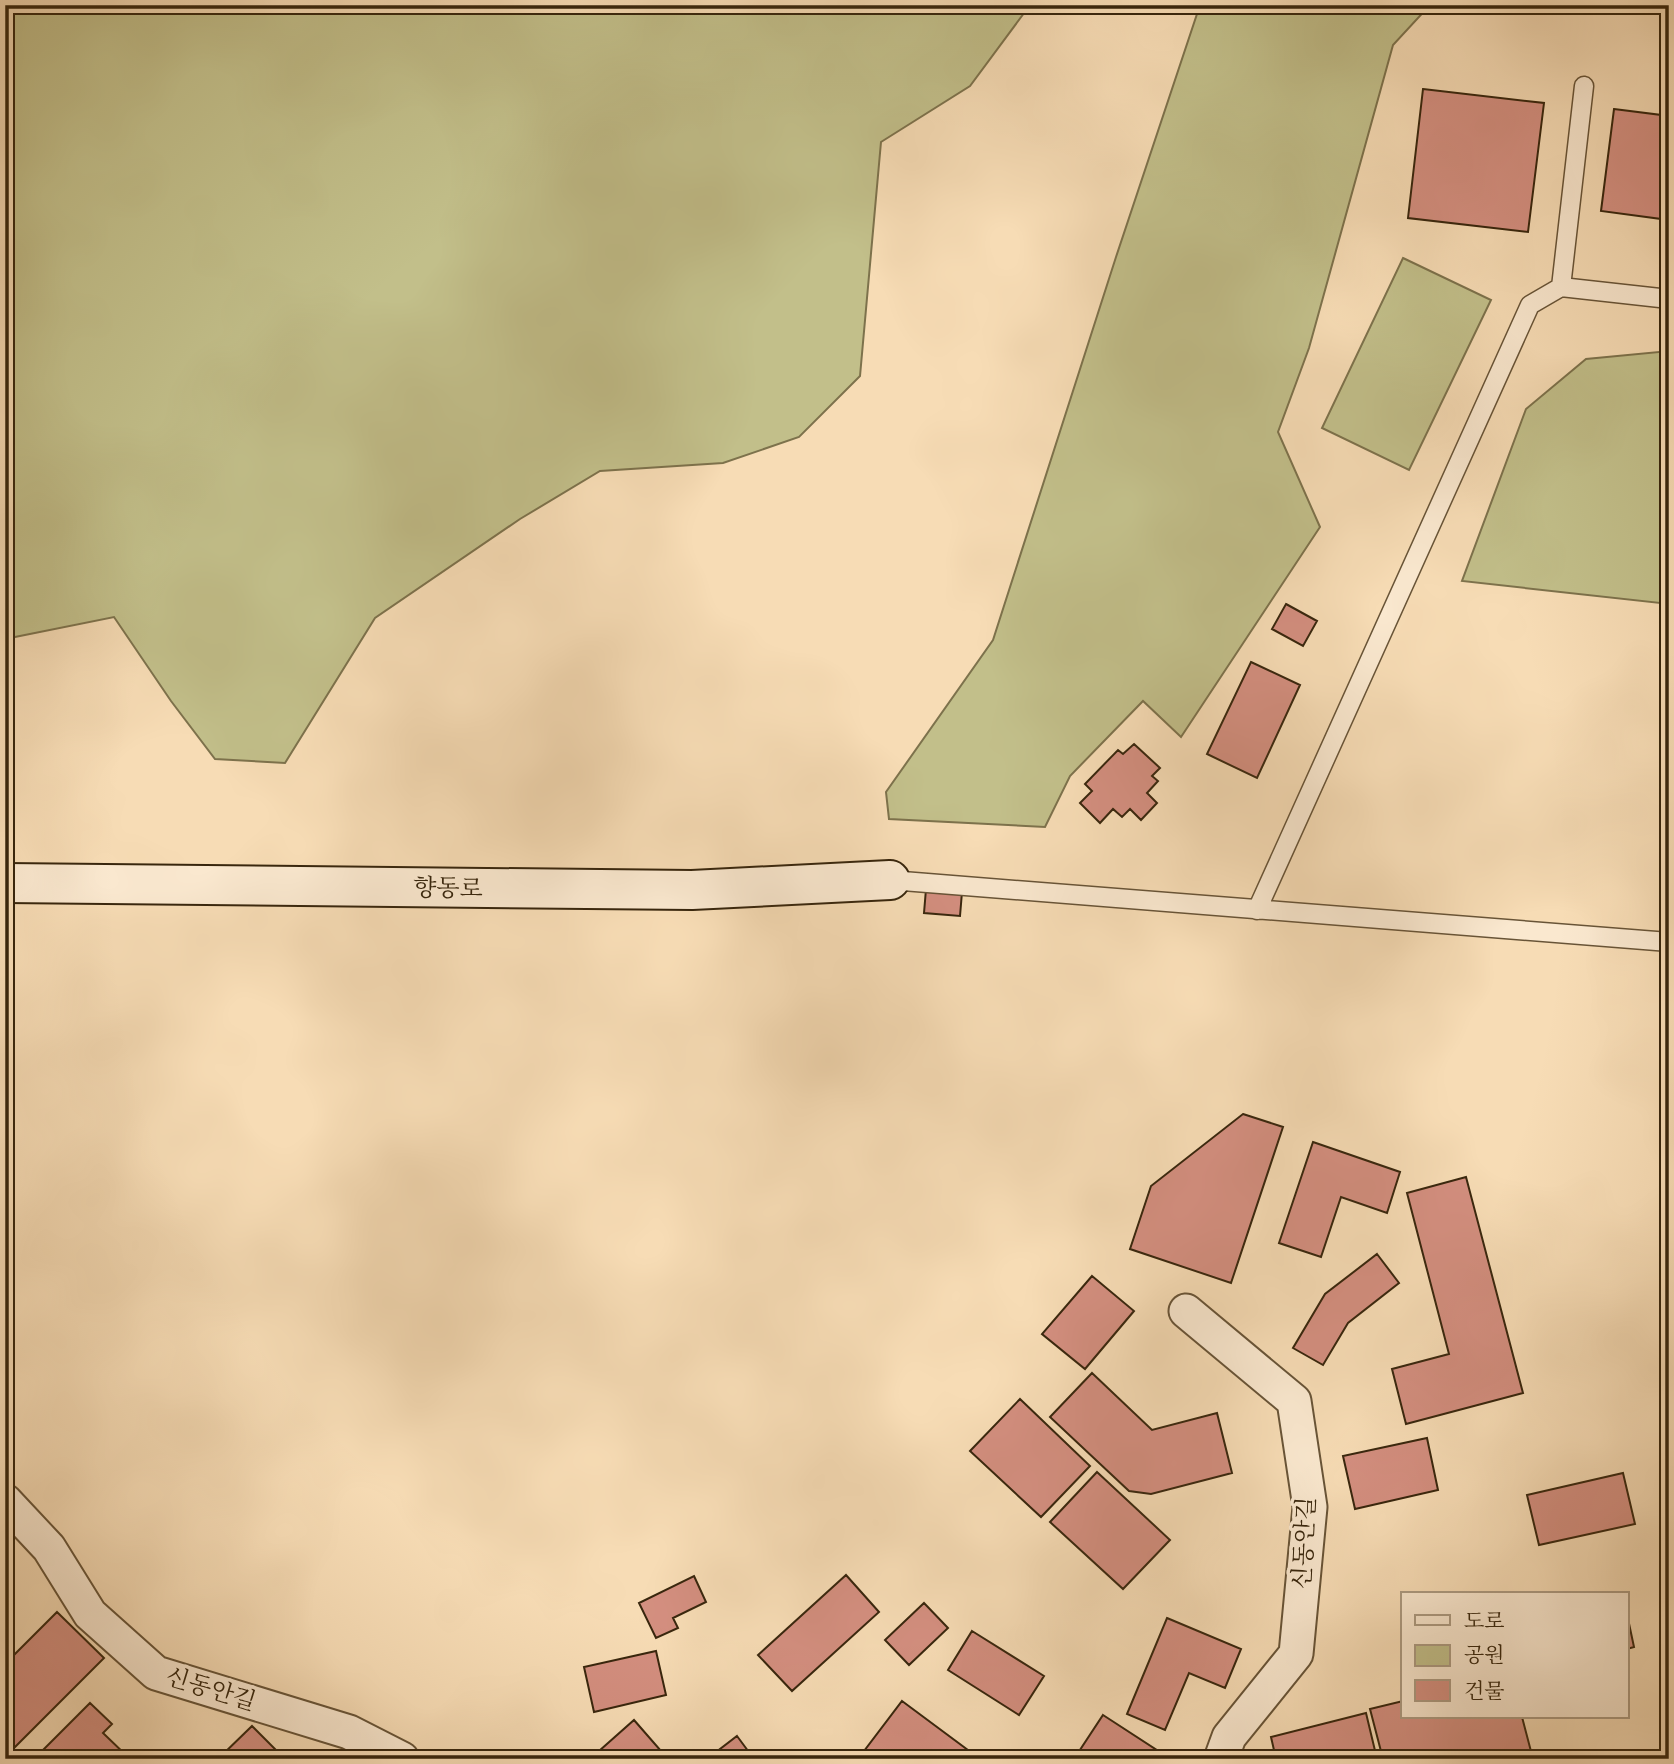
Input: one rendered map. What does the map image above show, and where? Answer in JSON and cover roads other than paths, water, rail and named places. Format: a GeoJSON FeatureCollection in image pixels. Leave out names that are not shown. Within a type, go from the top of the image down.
{"type":"FeatureCollection","features":[{"type":"Feature","properties":{"kind":"street","name":"향동로"},"geometry":{"type":"LineString","coordinates":[[5,883],[692,890],[890,880]]}},
{"type":"Feature","properties":{"kind":"street","name":"신동안길"},"geometry":{"type":"LineString","coordinates":[[1186,1311],[1294,1401],[1310,1507],[1296,1654],[1228,1737],[1221,1759]]}},
{"type":"Feature","properties":{"kind":"street","name":"신동안길"},"geometry":{"type":"LineString","coordinates":[[5,1501],[49,1548],[90,1614],[156,1673],[349,1732],[402,1759]]}},
{"type":"Feature","properties":{"kind":"lane"},"geometry":{"type":"LineString","coordinates":[[1562,286],[1584,86]]}},
{"type":"Feature","properties":{"kind":"lane"},"geometry":{"type":"LineString","coordinates":[[1257,910],[1530,305],[1562,286],[1669,299]]}},
{"type":"Feature","properties":{"kind":"lane"},"geometry":{"type":"LineString","coordinates":[[890,880],[1669,942]]}}]}
